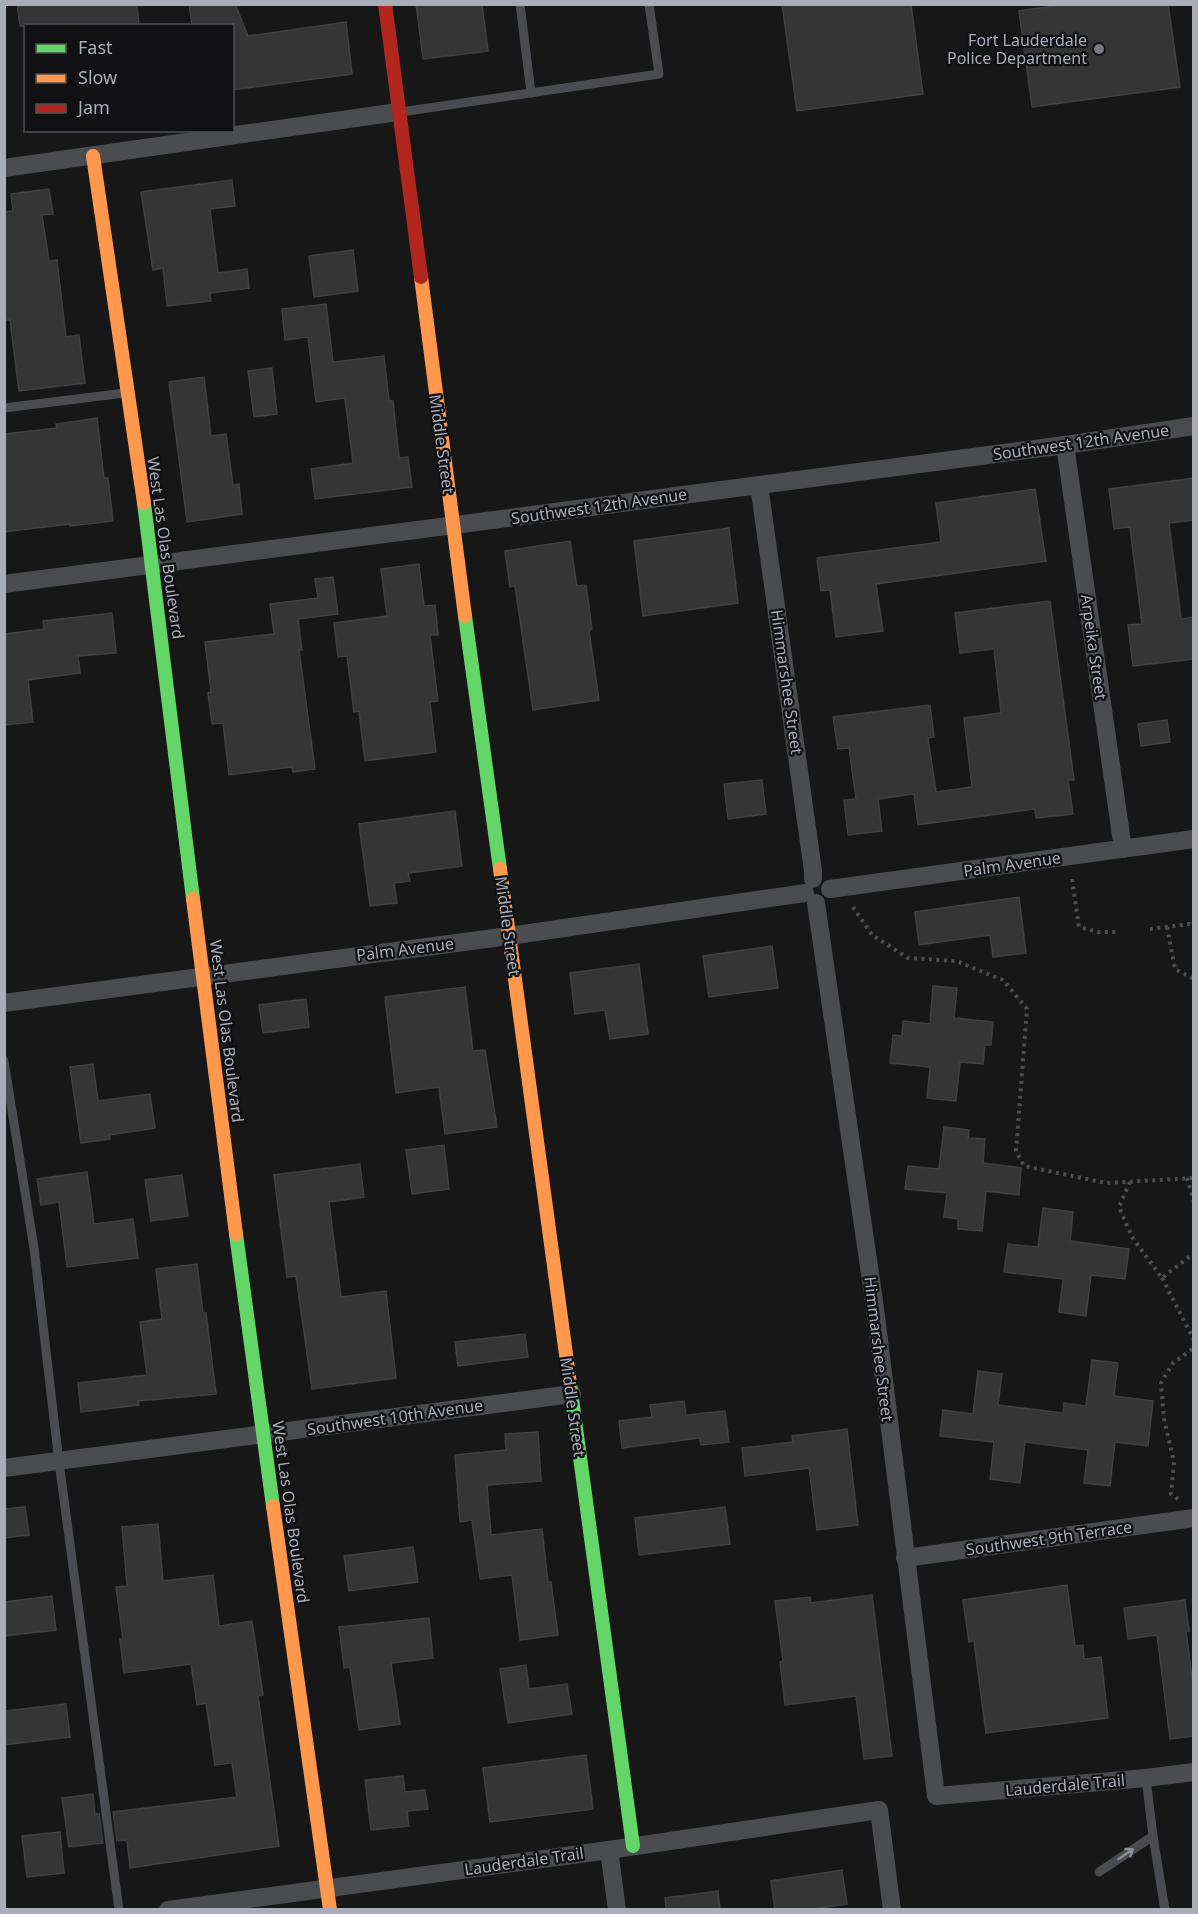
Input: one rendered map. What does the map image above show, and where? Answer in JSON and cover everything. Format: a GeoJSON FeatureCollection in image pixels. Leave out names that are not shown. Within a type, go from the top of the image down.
{"type":"FeatureCollection","features":[{"type":"Feature","properties":{"kind":"street","name":"Middle Street"},"geometry":{"type":"LineString","coordinates":[[385,4],[453,525],[633,1846]]}},
{"type":"Feature","properties":{"kind":"street"},"geometry":{"type":"LineString","coordinates":[[4,168],[398,112]]}},
{"type":"Feature","properties":{"kind":"street","name":"West Las Olas Boulevard"},"geometry":{"type":"LineString","coordinates":[[93,156],[153,565],[203,976],[263,1435],[330,1910]]}},
{"type":"Feature","properties":{"kind":"street","name":"Southwest 12th Avenue"},"geometry":{"type":"LineString","coordinates":[[4,584],[1065,445],[1194,426]]}},
{"type":"Feature","properties":{"kind":"street","name":"Arpeika Street"},"geometry":{"type":"LineString","coordinates":[[1065,445],[1124,849]]}},
{"type":"Feature","properties":{"kind":"street","name":"Himmarshee Street"},"geometry":{"type":"LineString","coordinates":[[759,485],[813,871],[811,892],[874,1300],[936,1796]]}},
{"type":"Feature","properties":{"kind":"street","name":"Palm Avenue"},"geometry":{"type":"LineString","coordinates":[[4,1003],[509,936],[811,892],[826,899],[830,889],[1194,839]]}},
{"type":"Feature","properties":{"kind":"street","name":"Southwest 10th Avenue"},"geometry":{"type":"LineString","coordinates":[[4,1468],[572,1394]]}},
{"type":"Feature","properties":{"kind":"street","name":"Southwest 9th Terrace"},"geometry":{"type":"LineString","coordinates":[[905,1558],[1194,1518]]}},
{"type":"Feature","properties":{"kind":"street","name":"Lauderdale Trail"},"geometry":{"type":"LineString","coordinates":[[936,1796],[1194,1772]]}},
{"type":"Feature","properties":{"kind":"street","name":"Lauderdale Trail"},"geometry":{"type":"LineString","coordinates":[[168,1910],[609,1850],[879,1810],[892,1910]]}},
{"type":"Feature","properties":{"kind":"street"},"geometry":{"type":"LineString","coordinates":[[609,1850],[617,1910]]}},
{"type":"Feature","properties":{"kind":"lane"},"geometry":{"type":"LineString","coordinates":[[520,4],[531,93]]}},
{"type":"Feature","properties":{"kind":"lane"},"geometry":{"type":"LineString","coordinates":[[398,112],[658,74],[649,4]]}},
{"type":"Feature","properties":{"kind":"lane"},"geometry":{"type":"LineString","coordinates":[[4,408],[127,392]]}},
{"type":"Feature","properties":{"kind":"lane"},"geometry":{"type":"LineString","coordinates":[[4,1061],[34,1248],[59,1462],[119,1910]]}},
{"type":"Feature","properties":{"kind":"lane"},"geometry":{"type":"LineString","coordinates":[[1146,1778],[1165,1910]]}},
{"type":"Feature","properties":{"kind":"lane"},"geometry":{"type":"LineString","coordinates":[[1099,1872],[1153,1836]]}},
{"type":"Feature","properties":{"kind":"path"},"geometry":{"type":"LineString","coordinates":[[1072,879],[1079,927],[1098,933],[1118,932]]}},
{"type":"Feature","properties":{"kind":"path"},"geometry":{"type":"LineString","coordinates":[[853,907],[872,935],[908,958],[956,961],[1003,980],[1027,1009],[1016,1151],[1024,1167],[1106,1183],[1194,1178]]}},
{"type":"Feature","properties":{"kind":"path"},"geometry":{"type":"LineString","coordinates":[[1150,929],[1190,924],[1194,927]]}},
{"type":"Feature","properties":{"kind":"path"},"geometry":{"type":"LineString","coordinates":[[1167,927],[1175,969],[1194,979]]}},
{"type":"Feature","properties":{"kind":"path"},"geometry":{"type":"LineString","coordinates":[[1187,1178],[1194,1202]]}},
{"type":"Feature","properties":{"kind":"path"},"geometry":{"type":"LineString","coordinates":[[1130,1182],[1119,1208],[1132,1237],[1162,1278],[1194,1340]]}},
{"type":"Feature","properties":{"kind":"path"},"geometry":{"type":"LineString","coordinates":[[1162,1278],[1194,1253]]}},
{"type":"Feature","properties":{"kind":"path"},"geometry":{"type":"LineString","coordinates":[[1187,1498],[1176,1499],[1171,1494],[1174,1462],[1164,1419],[1161,1383],[1173,1363],[1194,1348]]}},
{"type":"Feature","properties":{"kind":"building"},"geometry":{"type":"Polygon","coordinates":[[[17,4],[137,4],[139,24],[24,24],[20,26],[17,4]]]}},
{"type":"Feature","properties":{"kind":"building"},"geometry":{"type":"Polygon","coordinates":[[[189,4],[235,4],[248,36],[346,22],[352,74],[234,90],[234,24],[192,24],[189,4]]]}},
{"type":"Feature","properties":{"kind":"building"},"geometry":{"type":"Polygon","coordinates":[[[416,4],[482,4],[488,51],[423,59],[416,4]]]}},
{"type":"Feature","properties":{"kind":"building"},"geometry":{"type":"Polygon","coordinates":[[[782,4],[911,4],[923,94],[797,111],[782,4]]]}},
{"type":"Feature","properties":{"kind":"building","name":"Fort Lauderdale Police Department"},"geometry":{"type":"Polygon","coordinates":[[[1069,4],[1168,4],[1180,87],[1032,107],[1019,11],[1069,4]]]}},
{"type":"Feature","properties":{"kind":"building"},"geometry":{"type":"Polygon","coordinates":[[[232,180],[235,206],[210,209],[218,273],[247,269],[249,288],[210,293],[211,301],[167,306],[163,268],[153,270],[141,192],[232,180]]]}},
{"type":"Feature","properties":{"kind":"building"},"geometry":{"type":"Polygon","coordinates":[[[49,189],[53,214],[42,215],[49,261],[57,260],[66,337],[79,335],[85,383],[19,391],[10,320],[4,320],[4,212],[13,211],[11,194],[49,189]]]}},
{"type":"Feature","properties":{"kind":"building"},"geometry":{"type":"Polygon","coordinates":[[[353,250],[358,291],[314,297],[309,256],[353,250]]]}},
{"type":"Feature","properties":{"kind":"building"},"geometry":{"type":"Polygon","coordinates":[[[326,304],[333,362],[384,356],[389,401],[393,401],[399,458],[408,457],[412,487],[315,499],[311,469],[353,463],[345,398],[316,402],[308,337],[285,340],[282,309],[326,304]]]}},
{"type":"Feature","properties":{"kind":"building"},"geometry":{"type":"Polygon","coordinates":[[[272,368],[277,414],[254,417],[248,371],[272,368]]]}},
{"type":"Feature","properties":{"kind":"building"},"geometry":{"type":"Polygon","coordinates":[[[204,377],[211,436],[226,434],[233,485],[239,484],[242,514],[187,522],[169,382],[204,377]]]}},
{"type":"Feature","properties":{"kind":"building"},"geometry":{"type":"Polygon","coordinates":[[[97,418],[104,478],[108,478],[113,521],[4,532],[4,434],[57,428],[56,424],[97,418]]]}},
{"type":"Feature","properties":{"kind":"building"},"geometry":{"type":"Polygon","coordinates":[[[1194,478],[1194,520],[1169,523],[1181,619],[1194,617],[1194,659],[1133,666],[1128,625],[1142,624],[1130,527],[1114,529],[1109,489],[1194,478]]]}},
{"type":"Feature","properties":{"kind":"building"},"geometry":{"type":"Polygon","coordinates":[[[1035,489],[1046,561],[876,584],[883,631],[836,637],[830,590],[821,591],[817,558],[941,542],[936,503],[1035,489]]]}},
{"type":"Feature","properties":{"kind":"building"},"geometry":{"type":"Polygon","coordinates":[[[729,528],[738,603],[643,616],[634,541],[729,528]]]}},
{"type":"Feature","properties":{"kind":"building"},"geometry":{"type":"Polygon","coordinates":[[[570,541],[577,586],[586,585],[592,629],[589,630],[599,700],[533,710],[515,586],[510,587],[505,551],[570,541]]]}},
{"type":"Feature","properties":{"kind":"building"},"geometry":{"type":"Polygon","coordinates":[[[419,564],[424,606],[435,605],[438,635],[430,635],[438,701],[430,702],[436,752],[365,761],[359,711],[354,712],[347,656],[338,657],[334,623],[387,616],[381,569],[419,564]]]}},
{"type":"Feature","properties":{"kind":"building"},"geometry":{"type":"Polygon","coordinates":[[[333,577],[338,614],[298,619],[302,650],[299,650],[315,769],[293,772],[292,767],[229,775],[223,723],[212,724],[205,642],[274,634],[270,604],[318,598],[315,579],[333,577]]]}},
{"type":"Feature","properties":{"kind":"building"},"geometry":{"type":"Polygon","coordinates":[[[1050,601],[1074,780],[1068,780],[1073,814],[1036,818],[1035,809],[918,825],[914,794],[878,799],[882,831],[848,835],[844,800],[856,799],[849,748],[838,749],[833,717],[930,705],[934,737],[928,738],[936,792],[972,787],[964,718],[1001,713],[994,649],[960,653],[955,613],[1050,601]]]}},
{"type":"Feature","properties":{"kind":"building"},"geometry":{"type":"Polygon","coordinates":[[[112,613],[116,653],[78,656],[80,673],[28,680],[33,722],[4,725],[4,634],[44,629],[43,621],[112,613]]]}},
{"type":"Feature","properties":{"kind":"building"},"geometry":{"type":"Polygon","coordinates":[[[1167,720],[1170,742],[1141,746],[1138,724],[1167,720]]]}},
{"type":"Feature","properties":{"kind":"building"},"geometry":{"type":"Polygon","coordinates":[[[762,780],[766,814],[728,819],[724,784],[762,780]]]}},
{"type":"Feature","properties":{"kind":"building"},"geometry":{"type":"Polygon","coordinates":[[[455,811],[462,866],[408,873],[410,881],[394,883],[397,903],[370,906],[359,824],[455,811]]]}},
{"type":"Feature","properties":{"kind":"building"},"geometry":{"type":"Polygon","coordinates":[[[1019,897],[1026,953],[993,957],[990,935],[919,945],[915,912],[1019,897]]]}},
{"type":"Feature","properties":{"kind":"building"},"geometry":{"type":"Polygon","coordinates":[[[772,946],[778,988],[709,997],[703,956],[772,946]]]}},
{"type":"Feature","properties":{"kind":"building"},"geometry":{"type":"Polygon","coordinates":[[[639,964],[648,1034],[610,1039],[605,1010],[575,1014],[570,973],[639,964]]]}},
{"type":"Feature","properties":{"kind":"building"},"geometry":{"type":"Polygon","coordinates":[[[933,986],[957,988],[954,1018],[993,1022],[991,1045],[985,1045],[983,1064],[960,1062],[956,1101],[927,1098],[930,1067],[890,1063],[893,1035],[902,1036],[903,1021],[930,1024],[933,986]]]}},
{"type":"Feature","properties":{"kind":"building"},"geometry":{"type":"Polygon","coordinates":[[[465,987],[473,1051],[485,1050],[497,1127],[445,1134],[439,1087],[396,1093],[385,997],[465,987]]]}},
{"type":"Feature","properties":{"kind":"building"},"geometry":{"type":"Polygon","coordinates":[[[306,999],[309,1027],[263,1033],[259,1005],[306,999]]]}},
{"type":"Feature","properties":{"kind":"building"},"geometry":{"type":"Polygon","coordinates":[[[93,1064],[98,1101],[150,1094],[155,1128],[109,1135],[110,1139],[81,1143],[70,1067],[93,1064]]]}},
{"type":"Feature","properties":{"kind":"building"},"geometry":{"type":"Polygon","coordinates":[[[944,1127],[969,1130],[968,1138],[985,1139],[983,1163],[1021,1168],[1019,1195],[986,1191],[982,1231],[958,1229],[958,1219],[944,1217],[947,1193],[905,1189],[908,1166],[939,1169],[944,1127]]]}},
{"type":"Feature","properties":{"kind":"building"},"geometry":{"type":"Polygon","coordinates":[[[444,1145],[449,1189],[412,1194],[406,1150],[444,1145]]]}},
{"type":"Feature","properties":{"kind":"building"},"geometry":{"type":"Polygon","coordinates":[[[360,1164],[364,1197],[329,1202],[341,1297],[386,1291],[396,1378],[312,1389],[296,1276],[287,1277],[274,1175],[360,1164]]]}},
{"type":"Feature","properties":{"kind":"building"},"geometry":{"type":"Polygon","coordinates":[[[87,1172],[94,1224],[133,1219],[138,1258],[67,1267],[59,1202],[41,1205],[37,1179],[87,1172]]]}},
{"type":"Feature","properties":{"kind":"building"},"geometry":{"type":"Polygon","coordinates":[[[182,1175],[188,1216],[151,1221],[145,1180],[182,1175]]]}},
{"type":"Feature","properties":{"kind":"building"},"geometry":{"type":"Polygon","coordinates":[[[1043,1208],[1073,1212],[1070,1241],[1129,1249],[1125,1279],[1091,1275],[1086,1316],[1059,1312],[1063,1279],[1004,1272],[1008,1244],[1038,1247],[1043,1208]]]}},
{"type":"Feature","properties":{"kind":"building"},"geometry":{"type":"Polygon","coordinates":[[[197,1264],[203,1313],[206,1313],[216,1394],[138,1401],[139,1405],[81,1412],[78,1383],[147,1375],[140,1322],[162,1319],[156,1269],[197,1264]]]}},
{"type":"Feature","properties":{"kind":"building"},"geometry":{"type":"Polygon","coordinates":[[[525,1334],[528,1357],[458,1366],[455,1342],[525,1334]]]}},
{"type":"Feature","properties":{"kind":"building"},"geometry":{"type":"Polygon","coordinates":[[[1092,1360],[1118,1363],[1114,1396],[1153,1401],[1148,1446],[1115,1442],[1110,1486],[1084,1483],[1088,1450],[1025,1442],[1020,1483],[990,1479],[994,1442],[940,1436],[943,1410],[973,1414],[978,1371],[1002,1374],[998,1405],[1063,1413],[1064,1403],[1086,1406],[1092,1360]]]}},
{"type":"Feature","properties":{"kind":"building"},"geometry":{"type":"Polygon","coordinates":[[[684,1401],[686,1415],[725,1411],[729,1442],[701,1445],[700,1438],[622,1448],[619,1421],[652,1417],[650,1405],[684,1401]]]}},
{"type":"Feature","properties":{"kind":"building"},"geometry":{"type":"Polygon","coordinates":[[[847,1429],[858,1525],[817,1530],[809,1468],[745,1476],[742,1448],[793,1442],[792,1436],[847,1429]]]}},
{"type":"Feature","properties":{"kind":"building"},"geometry":{"type":"Polygon","coordinates":[[[538,1432],[541,1481],[487,1485],[491,1535],[542,1529],[548,1582],[551,1582],[558,1635],[520,1640],[512,1575],[480,1579],[472,1520],[460,1522],[455,1455],[506,1450],[505,1434],[538,1432]]]}},
{"type":"Feature","properties":{"kind":"building"},"geometry":{"type":"Polygon","coordinates":[[[25,1507],[29,1535],[4,1538],[4,1509],[25,1507]]]}},
{"type":"Feature","properties":{"kind":"building"},"geometry":{"type":"Polygon","coordinates":[[[725,1507],[730,1544],[639,1555],[635,1518],[725,1507]]]}},
{"type":"Feature","properties":{"kind":"building"},"geometry":{"type":"Polygon","coordinates":[[[158,1524],[163,1581],[213,1575],[219,1626],[252,1621],[263,1695],[258,1696],[279,1846],[130,1868],[127,1840],[117,1841],[113,1812],[237,1797],[232,1763],[215,1765],[206,1703],[197,1705],[191,1664],[124,1673],[120,1639],[123,1639],[116,1587],[127,1586],[122,1527],[158,1524]]]}},
{"type":"Feature","properties":{"kind":"building"},"geometry":{"type":"Polygon","coordinates":[[[413,1547],[418,1582],[349,1591],[344,1556],[413,1547]]]}},
{"type":"Feature","properties":{"kind":"building"},"geometry":{"type":"Polygon","coordinates":[[[1067,1585],[1075,1646],[1083,1645],[1084,1659],[1101,1657],[1108,1718],[986,1733],[974,1641],[969,1642],[963,1600],[1067,1585]]]}},
{"type":"Feature","properties":{"kind":"building"},"geometry":{"type":"Polygon","coordinates":[[[872,1595],[892,1756],[864,1759],[856,1696],[785,1705],[780,1662],[783,1661],[775,1601],[810,1597],[811,1603],[872,1595]]]}},
{"type":"Feature","properties":{"kind":"building"},"geometry":{"type":"Polygon","coordinates":[[[52,1596],[56,1630],[4,1636],[4,1602],[52,1596]]]}},
{"type":"Feature","properties":{"kind":"building"},"geometry":{"type":"Polygon","coordinates":[[[1185,1600],[1189,1631],[1186,1631],[1194,1694],[1194,1736],[1170,1739],[1157,1635],[1128,1639],[1124,1608],[1185,1600]]]}},
{"type":"Feature","properties":{"kind":"building"},"geometry":{"type":"Polygon","coordinates":[[[429,1618],[433,1658],[391,1663],[400,1724],[359,1730],[350,1667],[344,1668],[339,1627],[429,1618]]]}},
{"type":"Feature","properties":{"kind":"building"},"geometry":{"type":"Polygon","coordinates":[[[526,1665],[529,1689],[567,1684],[572,1714],[508,1723],[500,1669],[526,1665]]]}},
{"type":"Feature","properties":{"kind":"building"},"geometry":{"type":"Polygon","coordinates":[[[66,1704],[70,1737],[4,1745],[4,1711],[66,1704]]]}},
{"type":"Feature","properties":{"kind":"building"},"geometry":{"type":"Polygon","coordinates":[[[586,1755],[593,1809],[490,1822],[483,1768],[586,1755]]]}},
{"type":"Feature","properties":{"kind":"building"},"geometry":{"type":"Polygon","coordinates":[[[403,1776],[405,1792],[425,1790],[428,1809],[407,1811],[409,1826],[371,1830],[365,1780],[403,1776]]]}},
{"type":"Feature","properties":{"kind":"building"},"geometry":{"type":"Polygon","coordinates":[[[93,1794],[95,1814],[99,1814],[103,1843],[69,1847],[62,1798],[93,1794]]]}},
{"type":"Feature","properties":{"kind":"building"},"geometry":{"type":"Polygon","coordinates":[[[60,1832],[64,1873],[27,1877],[22,1836],[60,1832]]]}},
{"type":"Feature","properties":{"kind":"building"},"geometry":{"type":"Polygon","coordinates":[[[842,1870],[847,1904],[807,1910],[775,1910],[771,1881],[842,1870]]]}},
{"type":"Feature","properties":{"kind":"building"},"geometry":{"type":"Polygon","coordinates":[[[718,1891],[720,1910],[666,1910],[665,1898],[718,1891]]]}},
{"type":"Feature","properties":{"kind":"traffic: fast"},"geometry":{"type":"LineString","coordinates":[[144,503],[193,899]]}},
{"type":"Feature","properties":{"kind":"traffic: fast"},"geometry":{"type":"LineString","coordinates":[[465,616],[500,869]]}},
{"type":"Feature","properties":{"kind":"traffic: fast"},"geometry":{"type":"LineString","coordinates":[[236,1234],[273,1506]]}},
{"type":"Feature","properties":{"kind":"traffic: fast"},"geometry":{"type":"LineString","coordinates":[[570,1384],[633,1846]]}},
{"type":"Feature","properties":{"kind":"traffic: slow"},"geometry":{"type":"LineString","coordinates":[[93,156],[144,503]]}},
{"type":"Feature","properties":{"kind":"traffic: slow"},"geometry":{"type":"LineString","coordinates":[[421,277],[465,616]]}},
{"type":"Feature","properties":{"kind":"traffic: slow"},"geometry":{"type":"LineString","coordinates":[[500,869],[570,1384]]}},
{"type":"Feature","properties":{"kind":"traffic: slow"},"geometry":{"type":"LineString","coordinates":[[193,899],[236,1234]]}},
{"type":"Feature","properties":{"kind":"traffic: slow"},"geometry":{"type":"LineString","coordinates":[[273,1506],[330,1910]]}},
{"type":"Feature","properties":{"kind":"traffic: jam"},"geometry":{"type":"LineString","coordinates":[[385,4],[421,277]]}},
{"type":"Feature","properties":{"kind":"place","name":"Fort Lauderdale Police Department"},"geometry":{"type":"Point","coordinates":[1099,49]}}]}
